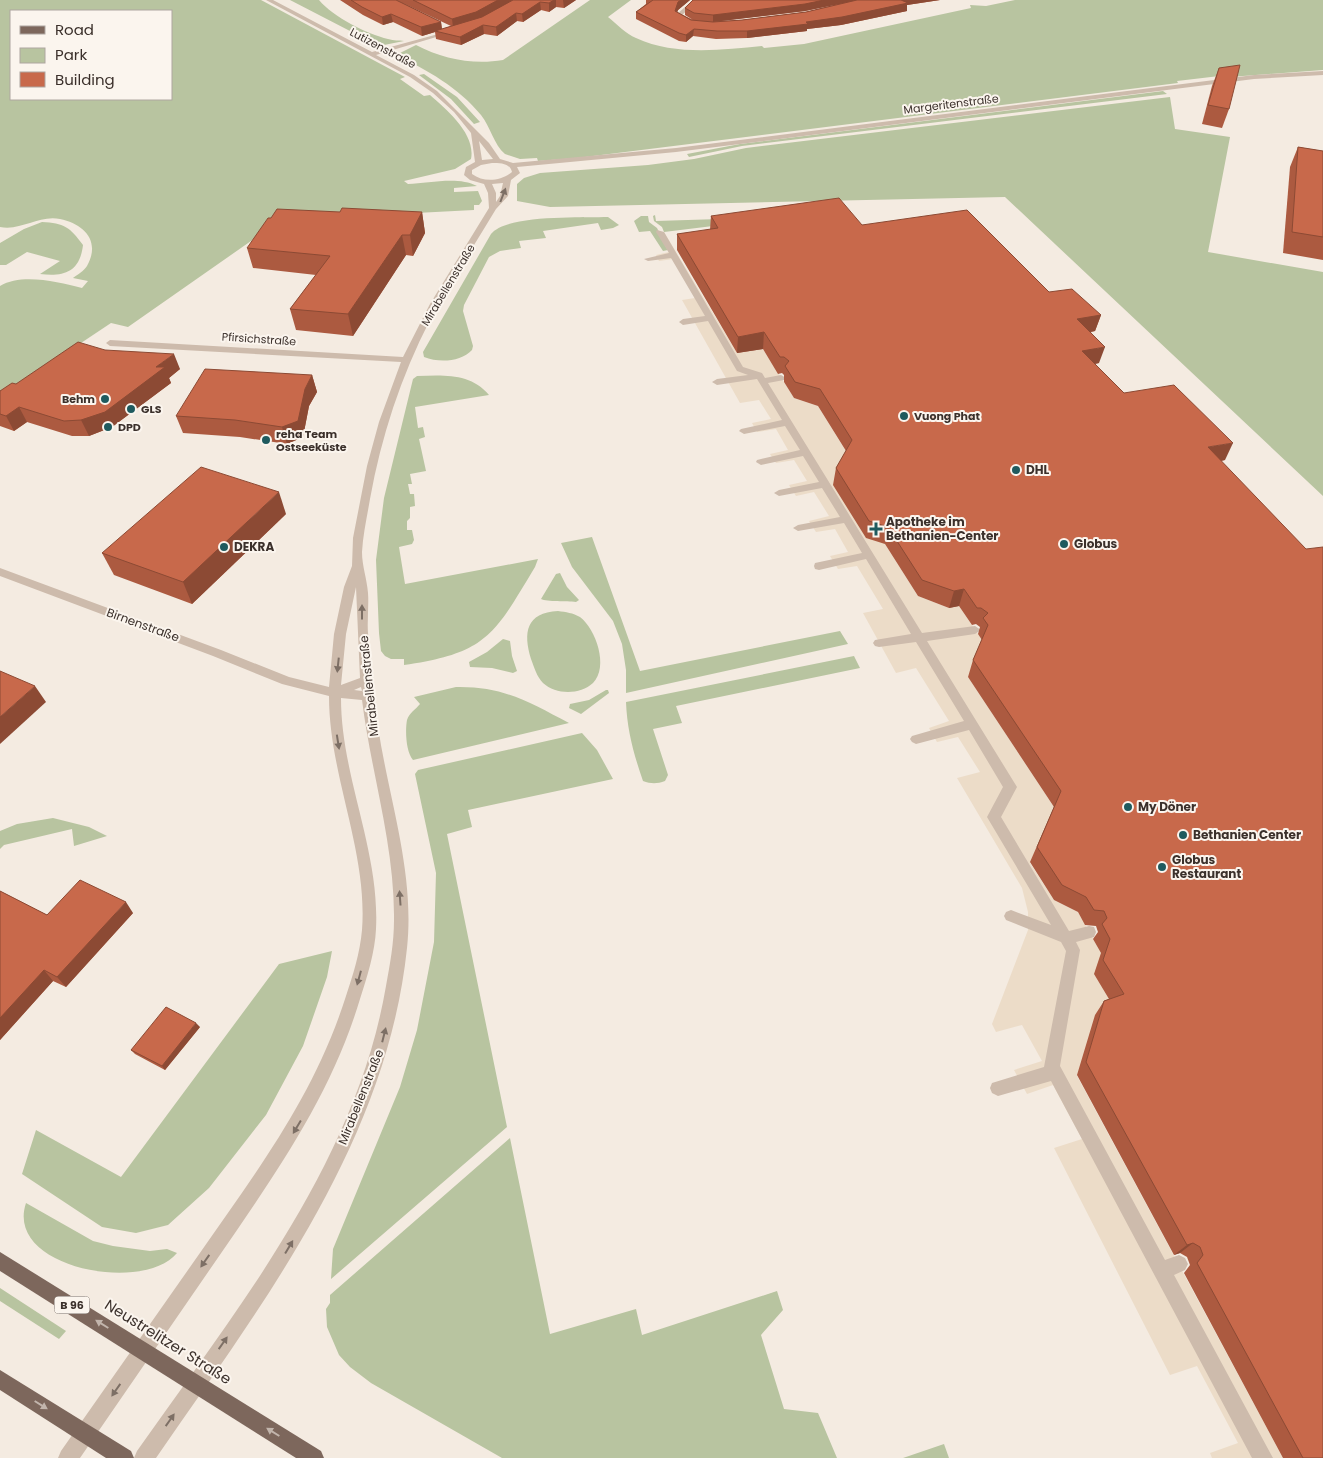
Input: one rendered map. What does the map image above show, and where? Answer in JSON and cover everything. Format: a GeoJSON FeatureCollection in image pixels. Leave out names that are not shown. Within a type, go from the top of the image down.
{"type":"FeatureCollection","features":[{"type":"Feature","properties":{"kind":"main road","name":"Neustrelitzer Straße"},"geometry":{"type":"LineString","coordinates":[[0,1261],[314,1458]]}},
{"type":"Feature","properties":{"kind":"main road"},"geometry":{"type":"LineString","coordinates":[[0,1379],[124,1458]]}},
{"type":"Feature","properties":{"kind":"street","name":"Lutizenstraße"},"geometry":{"type":"LineString","coordinates":[[269,0],[412,76],[435,92],[487,144],[498,161]]}},
{"type":"Feature","properties":{"kind":"street"},"geometry":{"type":"LineString","coordinates":[[696,0],[681,12],[679,17],[685,22],[697,25]]}},
{"type":"Feature","properties":{"kind":"street"},"geometry":{"type":"LineString","coordinates":[[372,54],[455,30],[445,27]]}},
{"type":"Feature","properties":{"kind":"street","name":"Margeritenstraße"},"geometry":{"type":"LineString","coordinates":[[498,161],[513,165],[582,160],[1254,77],[1323,73]]}},
{"type":"Feature","properties":{"kind":"street","name":"Lutizenstraße"},"geometry":{"type":"LineString","coordinates":[[474,133],[479,163]]}},
{"type":"Feature","properties":{"kind":"street","name":"Margeritenstraße"},"geometry":{"type":"LineString","coordinates":[[516,173],[582,160]]}},
{"type":"Feature","properties":{"kind":"street"},"geometry":{"type":"LineString","coordinates":[[498,161],[479,163],[469,168],[468,175],[475,180],[488,182],[507,179],[516,173],[513,165]]}},
{"type":"Feature","properties":{"kind":"street","name":"Mirabellenstraße"},"geometry":{"type":"LineString","coordinates":[[144,1458],[282,1258],[304,1221],[356,1114],[379,1056],[391,1006],[400,946],[400,905],[398,866],[372,728],[362,636],[362,588],[357,566],[360,524],[376,441],[394,390],[419,334],[494,208],[501,203],[505,196],[507,179]]}},
{"type":"Feature","properties":{"kind":"street"},"geometry":{"type":"LineString","coordinates":[[488,182],[494,208]]}},
{"type":"Feature","properties":{"kind":"street"},"geometry":{"type":"LineString","coordinates":[[660,232],[740,369],[761,378],[1010,787],[994,817],[1073,950],[1052,1067],[1263,1458]]}},
{"type":"Feature","properties":{"kind":"street"},"geometry":{"type":"LineString","coordinates":[[648,259],[674,255]]}},
{"type":"Feature","properties":{"kind":"street"},"geometry":{"type":"LineString","coordinates":[[683,322],[709,313]]}},
{"type":"Feature","properties":{"kind":"street","name":"Pfirsichstraße"},"geometry":{"type":"LineString","coordinates":[[110,343],[407,360]]}},
{"type":"Feature","properties":{"kind":"street"},"geometry":{"type":"LineString","coordinates":[[717,382],[781,378]]}},
{"type":"Feature","properties":{"kind":"street"},"geometry":{"type":"LineString","coordinates":[[744,431],[788,422]]}},
{"type":"Feature","properties":{"kind":"street"},"geometry":{"type":"LineString","coordinates":[[761,462],[806,452]]}},
{"type":"Feature","properties":{"kind":"street"},"geometry":{"type":"LineString","coordinates":[[779,493],[825,484]]}},
{"type":"Feature","properties":{"kind":"street"},"geometry":{"type":"LineString","coordinates":[[798,528],[846,519]]}},
{"type":"Feature","properties":{"kind":"street"},"geometry":{"type":"LineString","coordinates":[[819,566],[868,555]]}},
{"type":"Feature","properties":{"kind":"street","name":"Mirabellenstraße"},"geometry":{"type":"LineString","coordinates":[[68,1458],[282,1152],[314,1098],[334,1055],[350,1013],[362,968],[369,930],[368,890],[337,734],[335,693],[348,589],[357,566]]}},
{"type":"Feature","properties":{"kind":"street","name":"Birnenstraße"},"geometry":{"type":"LineString","coordinates":[[0,572],[217,653],[286,681],[335,693],[368,688]]}},
{"type":"Feature","properties":{"kind":"street"},"geometry":{"type":"LineString","coordinates":[[879,643],[975,630]]}},
{"type":"Feature","properties":{"kind":"street"},"geometry":{"type":"LineString","coordinates":[[916,739],[972,724]]}},
{"type":"Feature","properties":{"kind":"street"},"geometry":{"type":"LineString","coordinates":[[1011,916],[1066,938],[1089,932]]}},
{"type":"Feature","properties":{"kind":"street"},"geometry":{"type":"LineString","coordinates":[[998,1088],[1054,1072]]}},
{"type":"Feature","properties":{"kind":"street"},"geometry":{"type":"LineString","coordinates":[[1161,1270],[1179,1264]]}},
{"type":"Feature","properties":{"kind":"green space"},"geometry":{"type":"Polygon","coordinates":[[[0,0],[261,0],[405,77],[400,79],[424,96],[430,95],[437,101],[452,115],[465,132],[471,150],[471,159],[455,169],[404,181],[408,184],[453,181],[470,183],[477,186],[454,188],[454,192],[478,191],[482,201],[479,205],[474,205],[474,210],[281,220],[128,327],[111,323],[0,397],[0,286],[9,282],[29,279],[51,281],[82,288],[88,281],[73,278],[87,266],[92,249],[88,235],[83,229],[69,221],[52,218],[8,228],[0,227],[0,0]]]}},
{"type":"Feature","properties":{"kind":"green space"},"geometry":{"type":"Polygon","coordinates":[[[290,0],[319,0],[333,13],[361,29],[390,40],[404,41],[379,46],[290,0]]]}},
{"type":"Feature","properties":{"kind":"green space"},"geometry":{"type":"Polygon","coordinates":[[[590,0],[631,0],[608,17],[632,36],[651,44],[698,50],[762,46],[764,48],[804,44],[971,8],[970,5],[986,6],[1015,0],[1323,0],[1323,70],[1230,77],[1228,75],[1177,81],[1178,83],[577,158],[538,161],[537,158],[520,159],[505,154],[498,146],[481,115],[472,105],[430,73],[396,55],[416,45],[458,60],[481,62],[503,60],[590,0]]]}},
{"type":"Feature","properties":{"kind":"green space"},"geometry":{"type":"Polygon","coordinates":[[[424,74],[457,97],[480,122],[474,124],[451,99],[419,75],[424,74]]]}},
{"type":"Feature","properties":{"kind":"green space"},"geometry":{"type":"Polygon","coordinates":[[[1163,91],[1167,94],[742,146],[689,157],[687,154],[740,144],[1163,91]]]}},
{"type":"Feature","properties":{"kind":"green space"},"geometry":{"type":"Polygon","coordinates":[[[1170,97],[1175,129],[1230,137],[1208,252],[1323,272],[1323,496],[1005,197],[550,207],[517,201],[517,184],[524,178],[540,173],[648,165],[694,159],[746,148],[1170,97]]]}},
{"type":"Feature","properties":{"kind":"green space"},"geometry":{"type":"Polygon","coordinates":[[[820,213],[664,232],[662,227],[654,221],[653,216],[655,215],[656,221],[751,218],[820,213]]]}},
{"type":"Feature","properties":{"kind":"green space"},"geometry":{"type":"Polygon","coordinates":[[[641,216],[648,216],[649,222],[657,228],[668,250],[663,251],[650,231],[639,232],[634,221],[641,216]]]}},
{"type":"Feature","properties":{"kind":"green space"},"geometry":{"type":"Polygon","coordinates":[[[608,217],[619,225],[601,230],[598,223],[543,231],[546,238],[519,241],[521,248],[500,251],[489,257],[464,305],[463,311],[473,346],[472,350],[462,357],[443,361],[424,357],[423,352],[491,234],[512,223],[528,220],[608,217]]]}},
{"type":"Feature","properties":{"kind":"green space"},"geometry":{"type":"Polygon","coordinates":[[[42,222],[56,223],[66,227],[83,245],[81,254],[74,267],[69,271],[56,275],[40,274],[60,261],[27,252],[6,265],[0,265],[0,243],[24,229],[42,222]]]}},
{"type":"Feature","properties":{"kind":"green space"},"geometry":{"type":"Polygon","coordinates":[[[437,375],[465,379],[482,388],[489,395],[415,407],[418,428],[423,427],[425,437],[419,439],[426,471],[410,474],[412,484],[408,484],[410,494],[414,494],[415,506],[410,507],[407,530],[412,530],[414,540],[412,544],[399,547],[405,584],[538,559],[509,609],[485,637],[471,647],[454,654],[404,665],[404,659],[391,659],[381,651],[376,560],[384,498],[413,379],[417,376],[437,375]]]}},
{"type":"Feature","properties":{"kind":"green space"},"geometry":{"type":"Polygon","coordinates":[[[592,537],[640,671],[840,631],[848,644],[626,693],[626,670],[622,644],[613,621],[572,567],[561,543],[592,537]]]}},
{"type":"Feature","properties":{"kind":"green space"},"geometry":{"type":"Polygon","coordinates":[[[560,573],[567,587],[579,600],[576,602],[541,599],[556,574],[560,573]]]}},
{"type":"Feature","properties":{"kind":"green space"},"geometry":{"type":"Polygon","coordinates":[[[558,611],[580,617],[591,630],[598,648],[600,668],[598,676],[593,683],[582,690],[568,692],[548,687],[539,678],[531,659],[527,640],[533,620],[547,613],[558,611]]]}},
{"type":"Feature","properties":{"kind":"green space"},"geometry":{"type":"Polygon","coordinates":[[[503,639],[510,641],[517,671],[513,673],[492,668],[470,667],[469,662],[487,652],[503,639]]]}},
{"type":"Feature","properties":{"kind":"green space"},"geometry":{"type":"Polygon","coordinates":[[[854,656],[860,668],[676,706],[682,723],[653,729],[668,775],[665,781],[659,783],[643,781],[632,742],[626,702],[854,656]]]}},
{"type":"Feature","properties":{"kind":"green space"},"geometry":{"type":"Polygon","coordinates":[[[456,687],[473,687],[502,692],[528,702],[569,723],[413,760],[407,747],[406,730],[408,718],[420,704],[414,697],[456,687]]]}},
{"type":"Feature","properties":{"kind":"green space"},"geometry":{"type":"Polygon","coordinates":[[[606,690],[609,693],[581,714],[569,708],[570,704],[589,700],[606,690]]]}},
{"type":"Feature","properties":{"kind":"green space"},"geometry":{"type":"Polygon","coordinates":[[[582,733],[597,750],[613,779],[468,810],[472,827],[447,834],[507,1127],[331,1279],[333,1249],[400,1087],[417,1030],[434,942],[436,873],[415,774],[418,770],[582,733]]]}},
{"type":"Feature","properties":{"kind":"green space"},"geometry":{"type":"Polygon","coordinates":[[[53,818],[89,827],[107,836],[74,846],[72,829],[4,845],[0,849],[0,831],[17,824],[53,818]]]}},
{"type":"Feature","properties":{"kind":"green space"},"geometry":{"type":"Polygon","coordinates":[[[332,951],[327,977],[303,1046],[266,1115],[209,1188],[168,1225],[136,1233],[102,1227],[22,1174],[36,1130],[121,1177],[279,964],[332,951]]]}},
{"type":"Feature","properties":{"kind":"green space"},"geometry":{"type":"Polygon","coordinates":[[[510,1138],[550,1334],[636,1309],[642,1335],[777,1291],[783,1310],[761,1335],[784,1409],[818,1413],[837,1458],[502,1458],[371,1383],[350,1367],[339,1355],[327,1327],[326,1309],[330,1303],[330,1295],[510,1138]]]}},
{"type":"Feature","properties":{"kind":"green space"},"geometry":{"type":"Polygon","coordinates":[[[26,1203],[93,1241],[150,1251],[167,1249],[177,1253],[160,1265],[136,1272],[109,1272],[81,1268],[55,1258],[36,1244],[25,1225],[26,1203]]]}},
{"type":"Feature","properties":{"kind":"green space"},"geometry":{"type":"Polygon","coordinates":[[[0,1288],[66,1331],[59,1339],[0,1301],[0,1288]]]}},
{"type":"Feature","properties":{"kind":"green space"},"geometry":{"type":"Polygon","coordinates":[[[944,1444],[949,1458],[903,1458],[944,1444]]]}},
{"type":"Feature","properties":{"kind":"shaded area"},"geometry":{"type":"Polygon","coordinates":[[[657,232],[664,232],[737,353],[763,349],[794,398],[818,406],[855,466],[885,544],[918,596],[949,608],[959,606],[989,650],[968,677],[1054,807],[1030,863],[1054,900],[1078,912],[1101,953],[1114,1008],[1077,1076],[1283,1458],[1212,1458],[1210,1453],[1238,1443],[1197,1366],[1170,1375],[1054,1148],[1082,1139],[1053,1085],[1027,1094],[1014,1070],[1042,1061],[1022,1025],[996,1032],[992,1024],[1028,930],[1028,912],[1022,888],[957,778],[980,772],[958,737],[937,742],[929,728],[949,721],[916,668],[896,673],[863,613],[883,609],[857,566],[838,569],[830,556],[848,552],[835,529],[816,532],[809,521],[829,516],[814,492],[796,496],[789,485],[807,481],[794,460],[776,463],[770,454],[788,450],[776,429],[757,432],[752,423],[771,419],[759,400],[740,403],[682,300],[695,298],[673,259],[659,261],[656,255],[669,252],[657,232]]]}},
{"type":"Feature","properties":{"kind":"building"},"geometry":{"type":"Polygon","coordinates":[[[351,0],[396,0],[441,22],[421,27],[391,14],[382,17],[351,0]]]}},
{"type":"Feature","properties":{"kind":"building"},"geometry":{"type":"Polygon","coordinates":[[[413,0],[498,0],[476,12],[452,19],[413,0]]]}},
{"type":"Feature","properties":{"kind":"building"},"geometry":{"type":"Polygon","coordinates":[[[513,0],[554,0],[549,3],[540,2],[522,14],[516,13],[496,27],[483,25],[460,37],[435,31],[482,17],[513,0]]]}},
{"type":"Feature","properties":{"kind":"building"},"geometry":{"type":"Polygon","coordinates":[[[653,0],[681,0],[678,2],[675,11],[691,20],[713,22],[806,12],[857,0],[901,0],[908,3],[842,17],[806,22],[808,24],[747,31],[694,29],[686,35],[636,12],[653,0]]]}},
{"type":"Feature","properties":{"kind":"building"},"geometry":{"type":"Polygon","coordinates":[[[693,0],[824,0],[713,15],[694,13],[685,8],[693,0]]]}},
{"type":"Feature","properties":{"kind":"building"},"geometry":{"type":"Polygon","coordinates":[[[1240,65],[1229,109],[1208,105],[1219,68],[1240,65]]]}},
{"type":"Feature","properties":{"kind":"building"},"geometry":{"type":"Polygon","coordinates":[[[1298,147],[1323,151],[1323,237],[1292,232],[1298,147]]]}},
{"type":"Feature","properties":{"kind":"building","name":"Bethanien Center"},"geometry":{"type":"Polygon","coordinates":[[[839,198],[862,225],[967,210],[1049,292],[1072,289],[1101,315],[1077,319],[1105,347],[1082,351],[1124,393],[1174,385],[1233,443],[1208,447],[1306,549],[1323,547],[1323,1458],[1303,1458],[1197,1263],[1203,1255],[1200,1247],[1193,1243],[1187,1245],[1086,1062],[1104,1001],[1124,994],[1103,960],[1110,939],[1102,924],[1107,918],[1104,911],[1094,910],[1086,897],[1062,885],[1037,847],[1061,791],[973,660],[988,625],[983,618],[988,613],[981,608],[977,608],[964,589],[954,591],[922,580],[888,527],[869,521],[836,468],[852,440],[820,389],[795,382],[785,366],[789,361],[784,357],[780,357],[764,332],[738,337],[677,234],[718,228],[711,216],[839,198]]]}},
{"type":"Feature","properties":{"kind":"building"},"geometry":{"type":"Polygon","coordinates":[[[342,208],[422,212],[410,235],[402,235],[348,314],[290,309],[330,256],[247,248],[268,218],[271,218],[277,209],[340,212],[342,208]]]}},
{"type":"Feature","properties":{"kind":"building"},"geometry":{"type":"Polygon","coordinates":[[[78,342],[105,350],[174,354],[156,367],[165,367],[105,412],[81,420],[64,421],[19,407],[6,416],[0,414],[0,391],[12,383],[16,384],[78,342]]]}},
{"type":"Feature","properties":{"kind":"building"},"geometry":{"type":"Polygon","coordinates":[[[205,369],[312,375],[305,389],[298,421],[282,427],[235,420],[176,416],[205,369]]]}},
{"type":"Feature","properties":{"kind":"building"},"geometry":{"type":"Polygon","coordinates":[[[201,467],[279,492],[183,582],[102,553],[201,467]]]}},
{"type":"Feature","properties":{"kind":"building"},"geometry":{"type":"Polygon","coordinates":[[[0,671],[35,686],[0,717],[0,671]]]}},
{"type":"Feature","properties":{"kind":"building"},"geometry":{"type":"Polygon","coordinates":[[[80,880],[126,902],[57,977],[44,970],[0,1018],[0,891],[47,915],[80,880]]]}},
{"type":"Feature","properties":{"kind":"building"},"geometry":{"type":"Polygon","coordinates":[[[166,1007],[196,1023],[162,1066],[131,1050],[166,1007]]]}},
{"type":"Feature","properties":{"kind":"place","name":"Behm"},"geometry":{"type":"Point","coordinates":[105,399]}},
{"type":"Feature","properties":{"kind":"place","name":"GLS"},"geometry":{"type":"Point","coordinates":[131,409]}},
{"type":"Feature","properties":{"kind":"place","name":"Vuong Phat"},"geometry":{"type":"Point","coordinates":[904,416]}},
{"type":"Feature","properties":{"kind":"place","name":"DPD"},"geometry":{"type":"Point","coordinates":[108,427]}},
{"type":"Feature","properties":{"kind":"place","name":"reha Team Ostseeküste"},"geometry":{"type":"Point","coordinates":[266,440]}},
{"type":"Feature","properties":{"kind":"place","name":"DHL"},"geometry":{"type":"Point","coordinates":[1016,470]}},
{"type":"Feature","properties":{"kind":"place","name":"Apotheke im Bethanien-Center"},"geometry":{"type":"Point","coordinates":[876,529]}},
{"type":"Feature","properties":{"kind":"place","name":"Globus"},"geometry":{"type":"Point","coordinates":[1064,544]}},
{"type":"Feature","properties":{"kind":"place","name":"DEKRA"},"geometry":{"type":"Point","coordinates":[224,547]}},
{"type":"Feature","properties":{"kind":"place","name":"My Döner"},"geometry":{"type":"Point","coordinates":[1128,807]}},
{"type":"Feature","properties":{"kind":"place","name":"Bethanien Center"},"geometry":{"type":"Point","coordinates":[1183,835]}},
{"type":"Feature","properties":{"kind":"place","name":"Globus Restaurant"},"geometry":{"type":"Point","coordinates":[1162,867]}}]}
